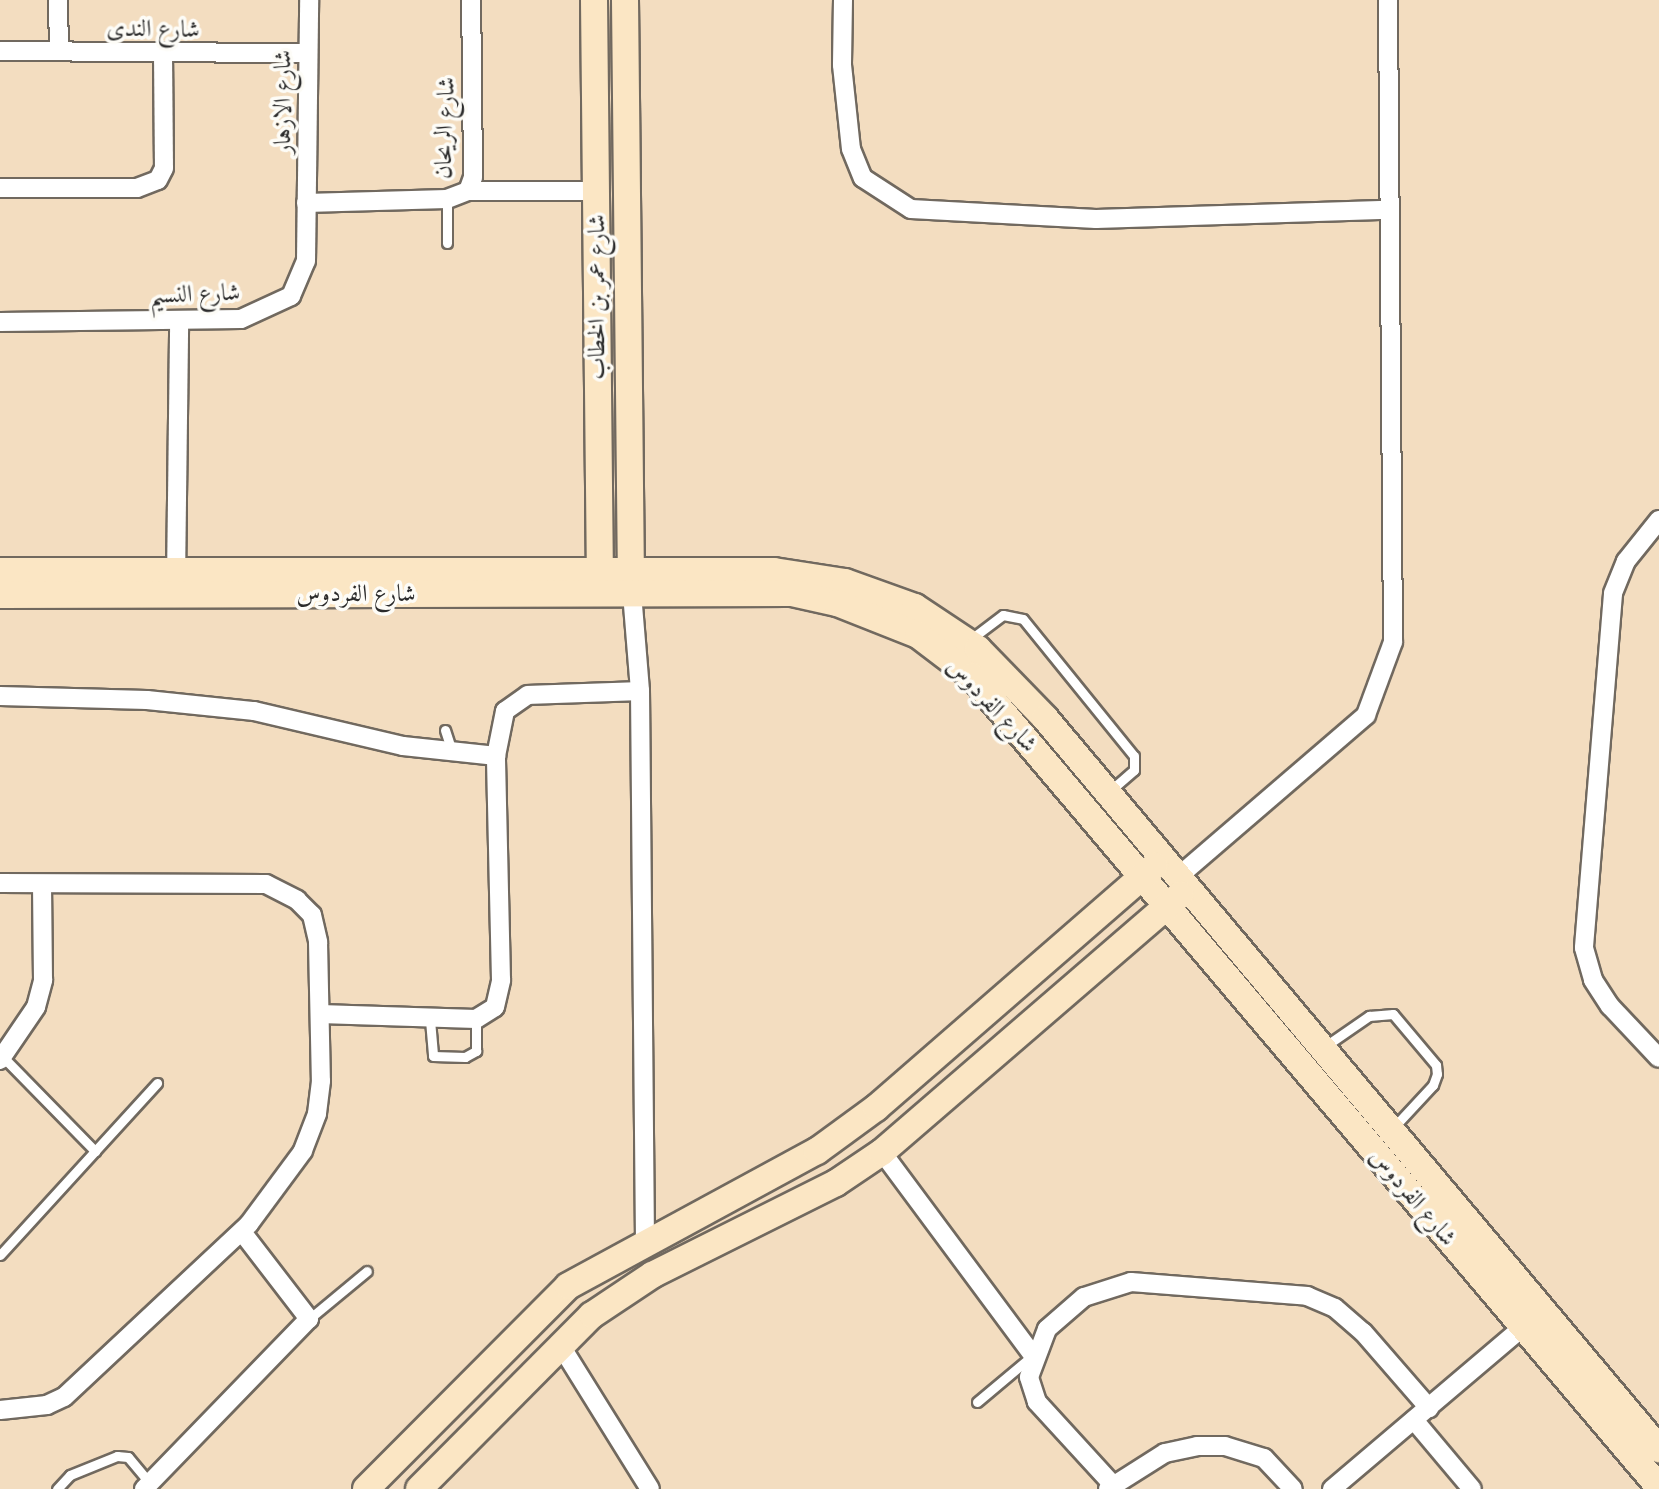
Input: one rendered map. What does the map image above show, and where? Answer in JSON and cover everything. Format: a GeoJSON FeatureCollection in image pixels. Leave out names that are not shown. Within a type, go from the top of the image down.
{"type":"FeatureCollection","features":[{"type":"Feature","properties":{"kind":"street"},"geometry":{"type":"LineString","coordinates":[[58,0],[59,51]]}},
{"type":"Feature","properties":{"kind":"street","name":"شارع الازهار"},"geometry":{"type":"LineString","coordinates":[[306,203],[309,0]]}},
{"type":"Feature","properties":{"kind":"street","name":"شارع الريحان"},"geometry":{"type":"LineString","coordinates":[[306,203],[447,199],[468,191],[473,177],[471,0]]}},
{"type":"Feature","properties":{"kind":"street","name":"شارع عمر بن الخطاب"},"geometry":{"type":"LineString","coordinates":[[594,0],[600,581]]}},
{"type":"Feature","properties":{"kind":"street","name":"شارع عمر بن الخطاب"},"geometry":{"type":"LineString","coordinates":[[625,0],[631,581]]}},
{"type":"Feature","properties":{"kind":"street"},"geometry":{"type":"LineString","coordinates":[[843,0],[842,65],[851,149],[863,178],[911,209],[1096,219],[1388,210]]}},
{"type":"Feature","properties":{"kind":"street"},"geometry":{"type":"LineString","coordinates":[[419,1489],[592,1315],[652,1275],[836,1183],[882,1152],[1167,906],[1177,874],[1339,742],[1366,715],[1383,679],[1393,642],[1395,573],[1388,210],[1388,0]]}},
{"type":"Feature","properties":{"kind":"street","name":"شارع الندى"},"geometry":{"type":"LineString","coordinates":[[0,51],[306,53]]}},
{"type":"Feature","properties":{"kind":"street"},"geometry":{"type":"LineString","coordinates":[[0,188],[137,188],[158,180],[164,168],[163,54]]}},
{"type":"Feature","properties":{"kind":"street"},"geometry":{"type":"LineString","coordinates":[[468,191],[596,191]]}},
{"type":"Feature","properties":{"kind":"street","name":"شارع النسيم"},"geometry":{"type":"LineString","coordinates":[[0,322],[241,319],[291,296],[306,261],[306,203]]}},
{"type":"Feature","properties":{"kind":"street"},"geometry":{"type":"LineString","coordinates":[[176,583],[179,320]]}},
{"type":"Feature","properties":{"kind":"street"},"geometry":{"type":"LineString","coordinates":[[1659,520],[1626,561],[1613,594],[1584,948],[1593,980],[1610,1006],[1659,1058]]}},
{"type":"Feature","properties":{"kind":"street","name":"شارع الفردوس"},"geometry":{"type":"LineString","coordinates":[[0,571],[176,583]]}},
{"type":"Feature","properties":{"kind":"street","name":"شارع الفردوس"},"geometry":{"type":"LineString","coordinates":[[0,595],[176,583],[631,581],[774,571],[845,582],[915,607],[969,641],[1008,678],[1109,792],[1391,1130],[1659,1487]]}},
{"type":"Feature","properties":{"kind":"street"},"geometry":{"type":"LineString","coordinates":[[631,581],[640,691],[645,1246]]}},
{"type":"Feature","properties":{"kind":"street","name":"شارع الفردوس"},"geometry":{"type":"LineString","coordinates":[[631,581],[792,593],[837,603],[918,635],[972,676],[1192,937],[1533,1319],[1659,1449]]}},
{"type":"Feature","properties":{"kind":"street"},"geometry":{"type":"LineString","coordinates":[[320,1014],[430,1020],[476,1019],[487,1014],[501,995],[496,756],[500,723],[513,701],[544,693],[640,691]]}},
{"type":"Feature","properties":{"kind":"street"},"geometry":{"type":"LineString","coordinates":[[0,696],[147,700],[254,711],[453,754],[496,756]]}},
{"type":"Feature","properties":{"kind":"street"},"geometry":{"type":"LineString","coordinates":[[1110,839],[1131,820]]}},
{"type":"Feature","properties":{"kind":"street"},"geometry":{"type":"LineString","coordinates":[[366,1489],[568,1286],[817,1151],[876,1108],[1142,877],[1177,874]]}},
{"type":"Feature","properties":{"kind":"street"},"geometry":{"type":"LineString","coordinates":[[0,883],[266,884],[281,890],[312,915],[318,942],[320,1014],[317,1114],[285,1182],[242,1232],[64,1397],[47,1405],[0,1410]]}},
{"type":"Feature","properties":{"kind":"street"},"geometry":{"type":"LineString","coordinates":[[2,1058],[36,1007],[43,980],[42,884]]}},
{"type":"Feature","properties":{"kind":"street"},"geometry":{"type":"LineString","coordinates":[[1192,937],[1213,918]]}},
{"type":"Feature","properties":{"kind":"street"},"geometry":{"type":"LineString","coordinates":[[1087,924],[1105,934],[1113,953]]}},
{"type":"Feature","properties":{"kind":"street"},"geometry":{"type":"LineString","coordinates":[[882,1152],[1033,1355]]}},
{"type":"Feature","properties":{"kind":"street"},"geometry":{"type":"LineString","coordinates":[[147,1486],[309,1319],[242,1232]]}},
{"type":"Feature","properties":{"kind":"street"},"geometry":{"type":"LineString","coordinates":[[1293,1489],[1264,1458],[1225,1446],[1165,1453],[1110,1487],[1037,1402],[1029,1377],[1033,1355],[1047,1329],[1084,1297],[1131,1282],[1294,1294],[1335,1308],[1363,1332],[1472,1489]]}},
{"type":"Feature","properties":{"kind":"street"},"geometry":{"type":"LineString","coordinates":[[1332,1489],[1533,1319]]}},
{"type":"Feature","properties":{"kind":"street"},"geometry":{"type":"LineString","coordinates":[[561,1346],[650,1489]]}},
{"type":"Feature","properties":{"kind":"lane"},"geometry":{"type":"LineString","coordinates":[[447,199],[447,243]]}},
{"type":"Feature","properties":{"kind":"lane"},"geometry":{"type":"LineString","coordinates":[[969,641],[1003,615],[1023,619],[1134,756],[1134,770],[1109,792]]}},
{"type":"Feature","properties":{"kind":"lane"},"geometry":{"type":"LineString","coordinates":[[445,730],[453,754]]}},
{"type":"Feature","properties":{"kind":"lane"},"geometry":{"type":"LineString","coordinates":[[1323,1048],[1384,1012],[1393,1014],[1436,1065],[1433,1085],[1391,1130]]}},
{"type":"Feature","properties":{"kind":"lane"},"geometry":{"type":"LineString","coordinates":[[430,1020],[433,1056],[465,1057],[476,1051],[476,1019]]}},
{"type":"Feature","properties":{"kind":"lane"},"geometry":{"type":"LineString","coordinates":[[2,1058],[95,1151]]}},
{"type":"Feature","properties":{"kind":"lane"},"geometry":{"type":"LineString","coordinates":[[0,1255],[157,1083]]}},
{"type":"Feature","properties":{"kind":"lane"},"geometry":{"type":"LineString","coordinates":[[309,1319],[367,1271]]}},
{"type":"Feature","properties":{"kind":"lane"},"geometry":{"type":"LineString","coordinates":[[977,1402],[1033,1355]]}},
{"type":"Feature","properties":{"kind":"lane"},"geometry":{"type":"LineString","coordinates":[[57,1489],[70,1475],[117,1456],[128,1457],[147,1486]]}}]}
